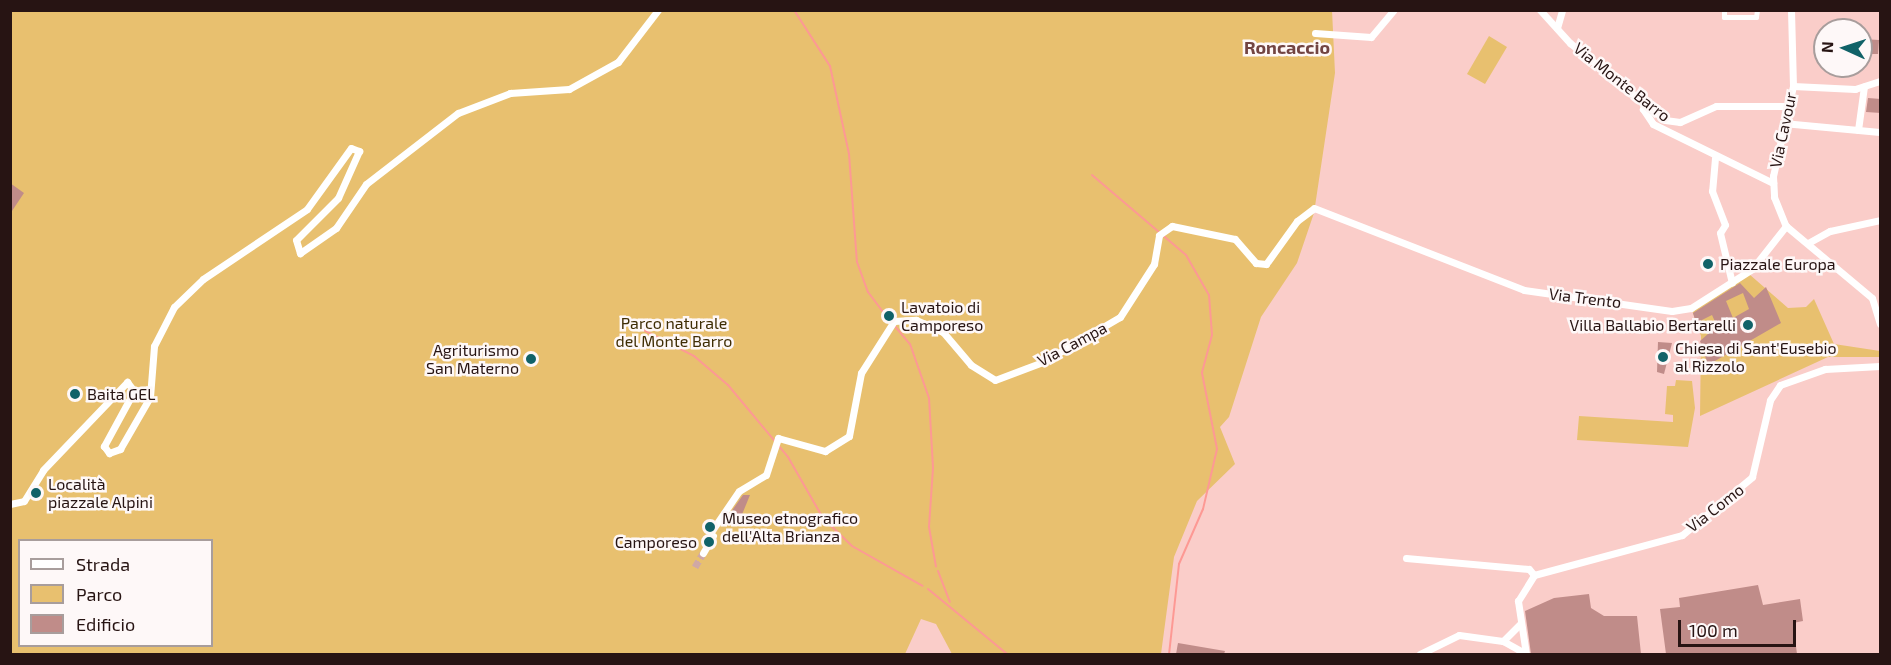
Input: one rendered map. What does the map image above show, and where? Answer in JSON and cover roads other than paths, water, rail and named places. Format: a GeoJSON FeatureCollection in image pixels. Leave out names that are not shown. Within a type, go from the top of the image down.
{"type":"FeatureCollection","features":[{"type":"Feature","properties":{"kind":"street"},"geometry":{"type":"LineString","coordinates":[[10,504],[24,501],[43,470],[127,382],[134,391],[104,440],[105,450],[117,452],[150,397],[154,346],[174,307],[203,279],[307,209],[351,148],[358,151],[338,198],[297,240],[300,253],[340,223],[366,184],[458,113],[510,93],[569,89],[618,62],[658,10]]}},
{"type":"Feature","properties":{"kind":"street"},"geometry":{"type":"LineString","coordinates":[[1316,33],[1371,37],[1394,10]]}},
{"type":"Feature","properties":{"kind":"street","name":"Via Monte Barro"},"geometry":{"type":"LineString","coordinates":[[1540,10],[1557,28],[1672,123],[1716,106],[1786,105]]}},
{"type":"Feature","properties":{"kind":"street"},"geometry":{"type":"LineString","coordinates":[[1557,28],[1562,10]]}},
{"type":"Feature","properties":{"kind":"street"},"geometry":{"type":"LineString","coordinates":[[1724,10],[1724,17],[1756,17],[1757,10]]}},
{"type":"Feature","properties":{"kind":"street","name":"Via Cavour"},"geometry":{"type":"LineString","coordinates":[[1786,226],[1779,213],[1773,183],[1786,105],[1793,86],[1791,10]]}},
{"type":"Feature","properties":{"kind":"street"},"geometry":{"type":"LineString","coordinates":[[1793,86],[1864,86],[1881,81]]}},
{"type":"Feature","properties":{"kind":"street"},"geometry":{"type":"LineString","coordinates":[[1858,130],[1864,86]]}},
{"type":"Feature","properties":{"kind":"street"},"geometry":{"type":"LineString","coordinates":[[1648,103],[1643,110],[1653,124],[1715,158],[1773,183]]}},
{"type":"Feature","properties":{"kind":"street"},"geometry":{"type":"LineString","coordinates":[[1783,123],[1881,132]]}},
{"type":"Feature","properties":{"kind":"street"},"geometry":{"type":"LineString","coordinates":[[1715,158],[1712,191],[1725,225],[1720,232],[1732,283],[1765,256],[1786,226],[1872,298],[1881,324]]}},
{"type":"Feature","properties":{"kind":"street","name":"Via Campa"},"geometry":{"type":"LineString","coordinates":[[715,526],[739,490],[766,475],[776,440],[825,451],[849,436],[861,373],[894,321],[916,320],[943,332],[971,365],[994,380],[1043,362],[1120,316],[1154,264],[1163,230],[1186,227],[1224,236],[1243,243],[1256,263],[1266,264],[1297,221],[1314,208],[1524,290]]}},
{"type":"Feature","properties":{"kind":"street"},"geometry":{"type":"LineString","coordinates":[[1808,243],[1830,231],[1881,220]]}},
{"type":"Feature","properties":{"kind":"street","name":"Via Trento"},"geometry":{"type":"LineString","coordinates":[[1524,290],[1682,310],[1732,283]]}},
{"type":"Feature","properties":{"kind":"street","name":"Via Como"},"geometry":{"type":"LineString","coordinates":[[1534,575],[1682,535],[1752,477],[1770,400],[1780,386],[1825,369],[1881,366]]}},
{"type":"Feature","properties":{"kind":"street"},"geometry":{"type":"LineString","coordinates":[[703,553],[713,536]]}},
{"type":"Feature","properties":{"kind":"street"},"geometry":{"type":"LineString","coordinates":[[1406,558],[1529,569],[1534,575],[1518,601],[1526,654]]}},
{"type":"Feature","properties":{"kind":"street"},"geometry":{"type":"LineString","coordinates":[[1503,641],[1520,624]]}},
{"type":"Feature","properties":{"kind":"street"},"geometry":{"type":"LineString","coordinates":[[1420,654],[1459,635],[1503,641],[1526,654]]}},
{"type":"Feature","properties":{"kind":"waterway"},"geometry":{"type":"LineString","coordinates":[[794,10],[830,66],[849,154],[857,262],[868,292],[890,321]]}},
{"type":"Feature","properties":{"kind":"waterway"},"geometry":{"type":"LineString","coordinates":[[1092,175],[1186,255],[1209,295],[1212,335],[1202,373],[1217,449],[1203,509],[1179,564],[1169,654]]}},
{"type":"Feature","properties":{"kind":"waterway"},"geometry":{"type":"LineString","coordinates":[[632,324],[694,356],[728,385],[788,457],[823,518],[852,546],[923,586]]}},
{"type":"Feature","properties":{"kind":"waterway"},"geometry":{"type":"LineString","coordinates":[[893,324],[910,344],[929,398],[933,468],[929,527],[936,566]]}},
{"type":"Feature","properties":{"kind":"waterway"},"geometry":{"type":"LineString","coordinates":[[938,571],[950,602]]}},
{"type":"Feature","properties":{"kind":"waterway"},"geometry":{"type":"LineString","coordinates":[[928,589],[1007,654]]}},
{"type":"Feature","properties":{"kind":"tunnel"},"geometry":{"type":"LineString","coordinates":[[695,567],[703,553]]}},
{"type":"Feature","properties":{"kind":"place","name":"Piazzale Europa"},"geometry":{"type":"Point","coordinates":[1708,264]}},
{"type":"Feature","properties":{"kind":"place","name":"Lavatoio di Camporeso"},"geometry":{"type":"Point","coordinates":[889,316]}},
{"type":"Feature","properties":{"kind":"place","name":"Villa Ballabio Bertarelli"},"geometry":{"type":"Point","coordinates":[1748,325]}},
{"type":"Feature","properties":{"kind":"place","name":"Chiesa di Sant'Eusebio al Rizzolo"},"geometry":{"type":"Point","coordinates":[1663,357]}},
{"type":"Feature","properties":{"kind":"place","name":"Agriturismo San Materno"},"geometry":{"type":"Point","coordinates":[531,359]}},
{"type":"Feature","properties":{"kind":"place","name":"Baita GEL"},"geometry":{"type":"Point","coordinates":[75,394]}},
{"type":"Feature","properties":{"kind":"place","name":"Località piazzale Alpini"},"geometry":{"type":"Point","coordinates":[36,493]}},
{"type":"Feature","properties":{"kind":"place","name":"Museo etnografico dell'Alta Brianza"},"geometry":{"type":"Point","coordinates":[710,527]}},
{"type":"Feature","properties":{"kind":"place","name":"Camporeso"},"geometry":{"type":"Point","coordinates":[709,542]}},
{"type":"Feature","properties":{"kind":"district","name":"Roncaccio"},"geometry":{"type":"Point","coordinates":[1287,47]}},
{"type":"Feature","properties":{"kind":"park label","name":"Parco naturale del Monte Barro"},"geometry":{"type":"Point","coordinates":[674,332]}}]}
